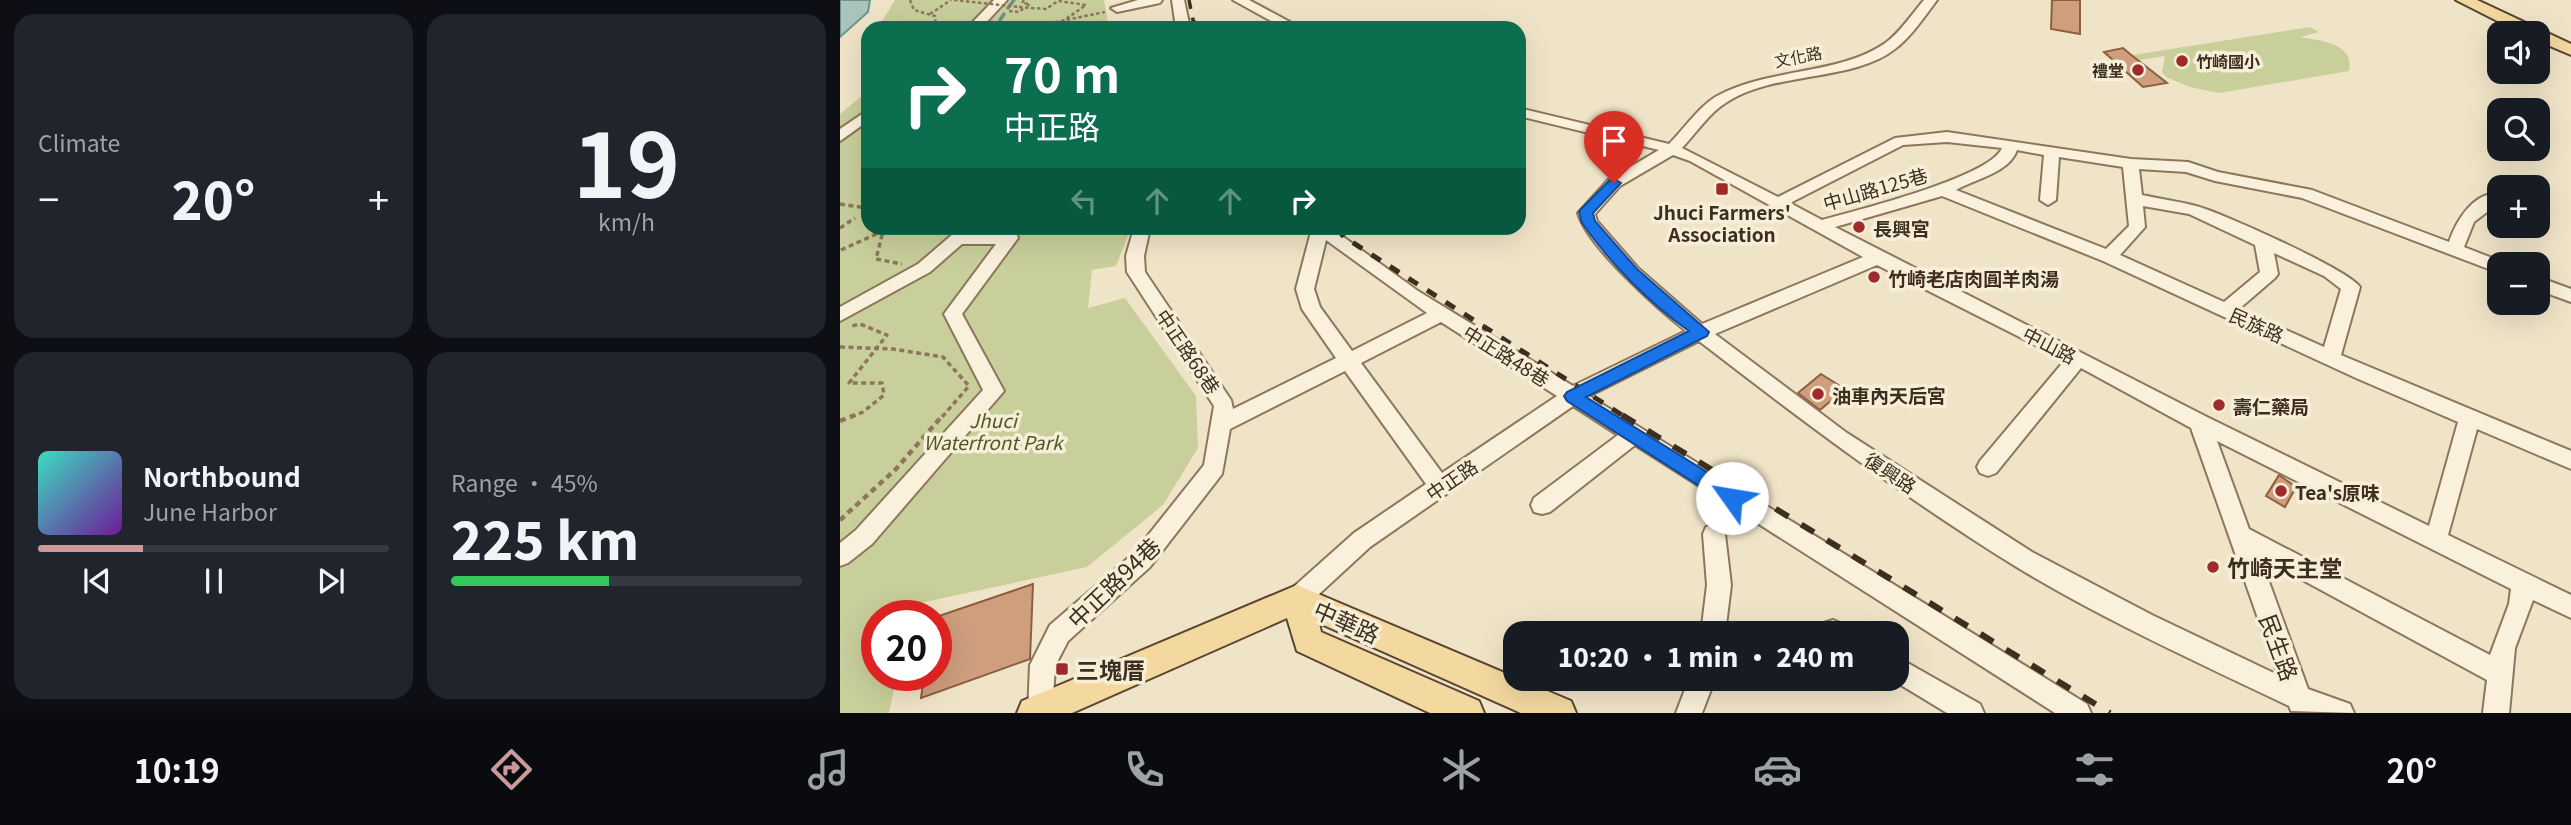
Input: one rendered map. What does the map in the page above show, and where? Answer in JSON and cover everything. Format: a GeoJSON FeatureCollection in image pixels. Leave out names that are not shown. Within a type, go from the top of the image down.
{"type":"FeatureCollection","features":[{"type":"Feature","properties":{"kind":"main road"},"geometry":{"type":"LineString","coordinates":[[2464,0],[2508,21]]}},
{"type":"Feature","properties":{"kind":"main road"},"geometry":{"type":"LineString","coordinates":[[2550,40],[2571,50]]}},
{"type":"Feature","properties":{"kind":"main road","name":"中正路"},"geometry":{"type":"LineString","coordinates":[[1037,711],[1297,599]]}},
{"type":"Feature","properties":{"kind":"main road","name":"中華路"},"geometry":{"type":"LineString","coordinates":[[1297,599],[1308,641],[1466,713]]}},
{"type":"Feature","properties":{"kind":"main road","name":"中華路"},"geometry":{"type":"LineString","coordinates":[[1297,599],[1559,713]]}},
{"type":"Feature","properties":{"kind":"street"},"geometry":{"type":"LineString","coordinates":[[982,21],[1001,0]]}},
{"type":"Feature","properties":{"kind":"street"},"geometry":{"type":"LineString","coordinates":[[1117,8],[1156,0]]}},
{"type":"Feature","properties":{"kind":"street"},"geometry":{"type":"LineString","coordinates":[[1178,0],[1182,21]]}},
{"type":"Feature","properties":{"kind":"street"},"geometry":{"type":"LineString","coordinates":[[1239,0],[1280,21]]}},
{"type":"Feature","properties":{"kind":"street","name":"文化路"},"geometry":{"type":"LineString","coordinates":[[1672,149],[1721,99],[1740,90],[1777,77],[1841,66],[1872,56],[1891,46],[1931,0]]}},
{"type":"Feature","properties":{"kind":"street","name":"中山路"},"geometry":{"type":"LineString","coordinates":[[1526,114],[1672,149],[1695,158],[1878,258],[2078,358],[2200,423],[2571,607]]}},
{"type":"Feature","properties":{"kind":"street"},"geometry":{"type":"LineString","coordinates":[[840,136],[861,120]]}},
{"type":"Feature","properties":{"kind":"street"},"geometry":{"type":"LineString","coordinates":[[1778,203],[1900,141],[1947,137],[2131,164],[2188,167],[2215,176],[2306,194],[2487,262]]}},
{"type":"Feature","properties":{"kind":"street","name":"中山路125巷"},"geometry":{"type":"LineString","coordinates":[[1820,226],[1943,191],[1965,178],[1996,166],[2007,156],[2011,145]]}},
{"type":"Feature","properties":{"kind":"street","name":"復興路"},"geometry":{"type":"LineString","coordinates":[[1672,149],[1614,183],[1586,212],[1588,223],[1632,272],[1680,317],[1840,439],[2024,559],[2300,705],[2341,713]]}},
{"type":"Feature","properties":{"kind":"street"},"geometry":{"type":"LineString","coordinates":[[2048,200],[2052,151]]}},
{"type":"Feature","properties":{"kind":"street"},"geometry":{"type":"LineString","coordinates":[[2109,257],[2137,227],[2131,164]]}},
{"type":"Feature","properties":{"kind":"street","name":"民族路"},"geometry":{"type":"LineString","coordinates":[[1943,191],[2109,257],[2331,358],[2571,460]]}},
{"type":"Feature","properties":{"kind":"street"},"geometry":{"type":"LineString","coordinates":[[2134,199],[2193,210],[2330,272],[2351,287],[2331,358]]}},
{"type":"Feature","properties":{"kind":"street"},"geometry":{"type":"LineString","coordinates":[[2455,249],[2462,225],[2475,209],[2487,202]]}},
{"type":"Feature","properties":{"kind":"street"},"geometry":{"type":"LineString","coordinates":[[845,321],[924,268],[962,235]]}},
{"type":"Feature","properties":{"kind":"street"},"geometry":{"type":"LineString","coordinates":[[840,556],[864,537],[994,391],[953,314],[1006,235]]}},
{"type":"Feature","properties":{"kind":"street","name":"中正路68巷"},"geometry":{"type":"LineString","coordinates":[[1140,235],[1135,256],[1136,272],[1224,405],[1222,424]]}},
{"type":"Feature","properties":{"kind":"street"},"geometry":{"type":"LineString","coordinates":[[1319,235],[1306,289],[1311,309],[1440,487]]}},
{"type":"Feature","properties":{"kind":"street","name":"中正路48巷"},"geometry":{"type":"LineString","coordinates":[[1329,235],[1441,314],[2078,713]]}},
{"type":"Feature","properties":{"kind":"street"},"geometry":{"type":"LineString","coordinates":[[2226,310],[2269,274],[2263,240]]}},
{"type":"Feature","properties":{"kind":"street","name":"中正路"},"geometry":{"type":"LineString","coordinates":[[1297,599],[1362,540],[1572,396],[1701,332],[1878,258]]}},
{"type":"Feature","properties":{"kind":"street"},"geometry":{"type":"LineString","coordinates":[[2550,288],[2571,296]]}},
{"type":"Feature","properties":{"kind":"street","name":"中正路48巷"},"geometry":{"type":"LineString","coordinates":[[1348,361],[1441,314]]}},
{"type":"Feature","properties":{"kind":"street"},"geometry":{"type":"LineString","coordinates":[[1988,467],[2078,358]]}},
{"type":"Feature","properties":{"kind":"street"},"geometry":{"type":"LineString","coordinates":[[1222,424],[1348,361]]}},
{"type":"Feature","properties":{"kind":"street"},"geometry":{"type":"LineString","coordinates":[[2436,539],[2470,417]]}},
{"type":"Feature","properties":{"kind":"street","name":"民生路"},"geometry":{"type":"LineString","coordinates":[[2200,423],[2300,705]]}},
{"type":"Feature","properties":{"kind":"street","name":"中正路94巷"},"geometry":{"type":"LineString","coordinates":[[1037,711],[1043,665],[1059,633],[1142,560],[1183,509],[1214,468],[1222,424]]}},
{"type":"Feature","properties":{"kind":"street"},"geometry":{"type":"LineString","coordinates":[[1542,505],[1633,435]]}},
{"type":"Feature","properties":{"kind":"street"},"geometry":{"type":"LineString","coordinates":[[1714,534],[1719,585],[1715,621]]}},
{"type":"Feature","properties":{"kind":"street"},"geometry":{"type":"LineString","coordinates":[[2241,536],[2501,674]]}},
{"type":"Feature","properties":{"kind":"street"},"geometry":{"type":"LineString","coordinates":[[2496,713],[2503,648],[2521,604],[2523,583]]}},
{"type":"Feature","properties":{"kind":"street"},"geometry":{"type":"LineString","coordinates":[[1909,677],[1955,709]]}},
{"type":"Feature","properties":{"kind":"street"},"geometry":{"type":"LineString","coordinates":[[1689,713],[1697,691]]}},
{"type":"Feature","properties":{"kind":"path"},"geometry":{"type":"LineString","coordinates":[[910,0],[914,10],[935,16],[935,21]]}},
{"type":"Feature","properties":{"kind":"path"},"geometry":{"type":"LineString","coordinates":[[930,14],[953,0],[1046,9],[1058,1],[1086,5],[1062,21]]}},
{"type":"Feature","properties":{"kind":"path"},"geometry":{"type":"LineString","coordinates":[[1019,12],[1030,4],[1022,3],[1024,0]]}},
{"type":"Feature","properties":{"kind":"path"},"geometry":{"type":"LineString","coordinates":[[1070,21],[1117,8]]}},
{"type":"Feature","properties":{"kind":"path"},"geometry":{"type":"LineString","coordinates":[[840,204],[861,207]]}},
{"type":"Feature","properties":{"kind":"path"},"geometry":{"type":"LineString","coordinates":[[840,228],[855,218]]}},
{"type":"Feature","properties":{"kind":"path"},"geometry":{"type":"LineString","coordinates":[[840,251],[874,235]]}},
{"type":"Feature","properties":{"kind":"path"},"geometry":{"type":"LineString","coordinates":[[882,235],[876,259],[924,268]]}},
{"type":"Feature","properties":{"kind":"path"},"geometry":{"type":"LineString","coordinates":[[840,421],[863,412],[884,395],[882,383],[849,383],[854,372],[878,349],[887,335],[845,321]]}},
{"type":"Feature","properties":{"kind":"path"},"geometry":{"type":"LineString","coordinates":[[840,347],[893,349],[943,357],[969,386],[895,470],[840,520]]}},
{"type":"Feature","properties":{"kind":"green space"},"geometry":{"type":"Polygon","coordinates":[[[895,0],[1104,0],[1108,21],[882,21],[895,0]]]}},
{"type":"Feature","properties":{"kind":"green space"},"geometry":{"type":"Polygon","coordinates":[[[2310,27],[2319,32],[2300,37],[2326,42],[2342,49],[2347,54],[2349,71],[2219,93],[2190,87],[2166,77],[2162,72],[2165,56],[2139,60],[2133,55],[2310,27]]]}},
{"type":"Feature","properties":{"kind":"green space","name":"Jhuci Waterfront Park"},"geometry":{"type":"Polygon","coordinates":[[[861,97],[861,235],[1128,235],[1116,266],[1092,270],[1088,308],[1125,298],[1196,396],[1198,448],[1163,505],[1087,567],[934,600],[861,600],[861,691],[894,691],[889,713],[840,713],[840,114],[861,97]]]}},
{"type":"Feature","properties":{"kind":"water"},"geometry":{"type":"Polygon","coordinates":[[[840,0],[870,0],[868,12],[840,37],[840,0]]]}},
{"type":"Feature","properties":{"kind":"building"},"geometry":{"type":"Polygon","coordinates":[[[2052,0],[2080,0],[2080,34],[2051,29],[2052,0]]]}},
{"type":"Feature","properties":{"kind":"building","name":"禮堂"},"geometry":{"type":"Polygon","coordinates":[[[2123,48],[2167,83],[2143,87],[2104,52],[2123,48]]]}},
{"type":"Feature","properties":{"kind":"building","name":"油車內天后宮"},"geometry":{"type":"Polygon","coordinates":[[[1821,374],[1845,389],[1820,410],[1798,393],[1821,374]]]}},
{"type":"Feature","properties":{"kind":"building","name":"Tea's原味"},"geometry":{"type":"Polygon","coordinates":[[[2279,475],[2296,487],[2285,507],[2266,496],[2279,475]]]}},
{"type":"Feature","properties":{"kind":"building"},"geometry":{"type":"Polygon","coordinates":[[[1033,584],[1030,659],[952,687],[952,612],[1033,584]]]}},
{"type":"Feature","properties":{"kind":"building"},"geometry":{"type":"Polygon","coordinates":[[[922,691],[941,691],[921,698],[922,691]]]}},
{"type":"Feature","properties":{"kind":"waterway"},"geometry":{"type":"LineString","coordinates":[[1008,8],[1014,0]]}},
{"type":"Feature","properties":{"kind":"waterway"},"geometry":{"type":"LineString","coordinates":[[1000,20],[1004,14]]}},
{"type":"Feature","properties":{"kind":"railway"},"geometry":{"type":"LineString","coordinates":[[1189,0],[1194,21]]}},
{"type":"Feature","properties":{"kind":"railway"},"geometry":{"type":"LineString","coordinates":[[1342,235],[1625,417]]}},
{"type":"Feature","properties":{"kind":"railway"},"geometry":{"type":"LineString","coordinates":[[1622,415],[2110,713]]}},
{"type":"Feature","properties":{"kind":"place","name":"竹崎國小"},"geometry":{"type":"Point","coordinates":[2182,61]}},
{"type":"Feature","properties":{"kind":"place","name":"禮堂"},"geometry":{"type":"Point","coordinates":[2138,70]}},
{"type":"Feature","properties":{"kind":"place","name":"Jhuci Farmers' Association"},"geometry":{"type":"Point","coordinates":[1722,189]}},
{"type":"Feature","properties":{"kind":"place","name":"長興宮"},"geometry":{"type":"Point","coordinates":[1859,227]}},
{"type":"Feature","properties":{"kind":"place","name":"竹崎老店肉圓羊肉湯"},"geometry":{"type":"Point","coordinates":[1874,277]}},
{"type":"Feature","properties":{"kind":"place","name":"油車內天后宮"},"geometry":{"type":"Point","coordinates":[1818,394]}},
{"type":"Feature","properties":{"kind":"place","name":"壽仁藥局"},"geometry":{"type":"Point","coordinates":[2219,405]}},
{"type":"Feature","properties":{"kind":"place","name":"Tea's原味"},"geometry":{"type":"Point","coordinates":[2281,491]}},
{"type":"Feature","properties":{"kind":"place","name":"竹崎天主堂"},"geometry":{"type":"Point","coordinates":[2213,567]}},
{"type":"Feature","properties":{"kind":"place","name":"三塊厝"},"geometry":{"type":"Point","coordinates":[1062,669]}},
{"type":"Feature","properties":{"kind":"route"},"geometry":{"type":"LineString","coordinates":[[1614,183],[1586,212],[1588,223],[1632,272],[1680,317],[1701,332],[1572,396],[1732,498]]}}]}
